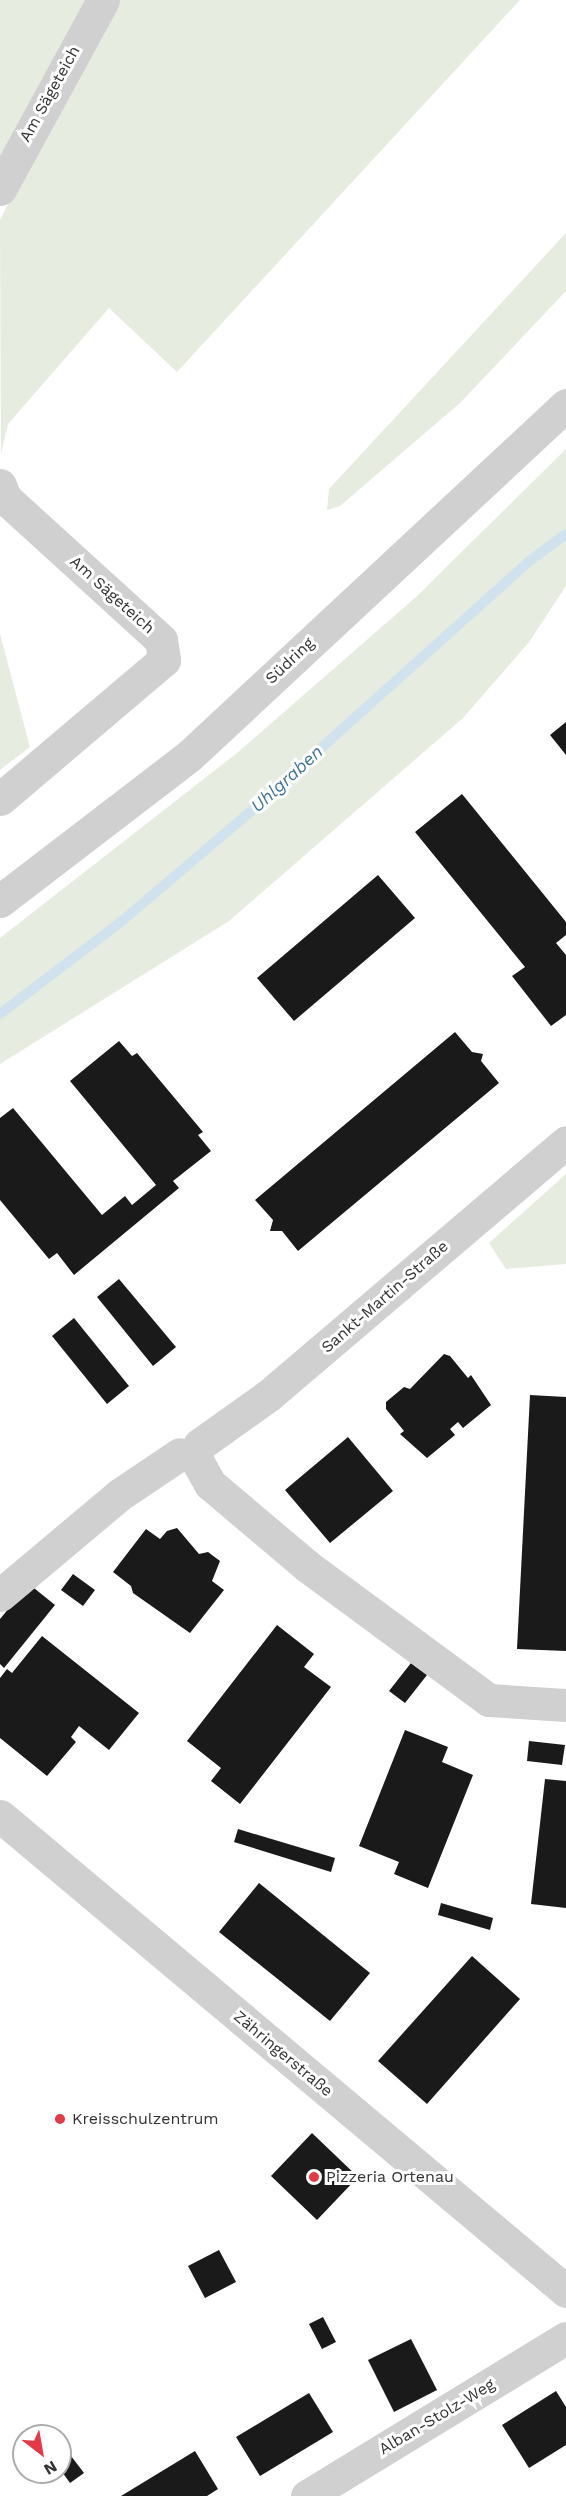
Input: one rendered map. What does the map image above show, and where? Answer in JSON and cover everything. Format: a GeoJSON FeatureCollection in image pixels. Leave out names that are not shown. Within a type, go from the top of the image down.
{"type":"FeatureCollection","features":[{"type":"Feature","properties":{"kind":"street","name":"Am Sägeteich"},"geometry":{"type":"LineString","coordinates":[[0,189],[103,0]]}},
{"type":"Feature","properties":{"kind":"street","name":"Südring"},"geometry":{"type":"LineString","coordinates":[[0,901],[189,756],[566,405]]}},
{"type":"Feature","properties":{"kind":"street","name":"Am Sägeteich"},"geometry":{"type":"LineString","coordinates":[[0,486],[5,498],[161,640],[164,660],[0,799]]}},
{"type":"Feature","properties":{"kind":"street","name":"Sankt-Martin-Straße"},"geometry":{"type":"LineString","coordinates":[[0,1595],[119,1495],[191,1452],[301,1368],[566,1142]]}},
{"type":"Feature","properties":{"kind":"street"},"geometry":{"type":"LineString","coordinates":[[191,1452],[210,1484],[307,1566],[489,1700],[566,1705]]}},
{"type":"Feature","properties":{"kind":"street","name":"Zähringerstraße"},"geometry":{"type":"LineString","coordinates":[[0,1816],[566,2291]]}},
{"type":"Feature","properties":{"kind":"street","name":"Alban-Stolz-Weg"},"geometry":{"type":"LineString","coordinates":[[307,2496],[566,2338]]}},
{"type":"Feature","properties":{"kind":"shaded area"},"geometry":{"type":"Polygon","coordinates":[[[0,0],[86,0],[0,165],[0,0]]]}},
{"type":"Feature","properties":{"kind":"shaded area"},"geometry":{"type":"Polygon","coordinates":[[[111,0],[520,0],[177,372],[109,308],[8,424],[1,453],[0,220],[111,0]]]}},
{"type":"Feature","properties":{"kind":"shaded area"},"geometry":{"type":"Polygon","coordinates":[[[566,233],[566,291],[460,403],[340,506],[327,510],[329,489],[566,233]]]}},
{"type":"Feature","properties":{"kind":"shaded area"},"geometry":{"type":"Polygon","coordinates":[[[566,449],[566,586],[529,642],[463,718],[229,921],[0,1064],[0,938],[237,753],[416,597],[566,449]]]}},
{"type":"Feature","properties":{"kind":"shaded area"},"geometry":{"type":"Polygon","coordinates":[[[0,634],[30,747],[0,770],[0,634]]]}},
{"type":"Feature","properties":{"kind":"shaded area"},"geometry":{"type":"Polygon","coordinates":[[[566,1174],[566,1264],[506,1269],[489,1243],[566,1174]]]}},
{"type":"Feature","properties":{"kind":"building"},"geometry":{"type":"Polygon","coordinates":[[[566,722],[566,755],[550,735],[566,722]]]}},
{"type":"Feature","properties":{"kind":"building"},"geometry":{"type":"Polygon","coordinates":[[[462,794],[566,922],[566,935],[556,943],[566,955],[566,1015],[551,1026],[512,976],[525,967],[415,832],[462,794]]]}},
{"type":"Feature","properties":{"kind":"building"},"geometry":{"type":"Polygon","coordinates":[[[378,875],[415,918],[294,1021],[257,978],[378,875]]]}},
{"type":"Feature","properties":{"kind":"building"},"geometry":{"type":"Polygon","coordinates":[[[455,1032],[472,1052],[483,1054],[481,1061],[499,1083],[298,1251],[282,1231],[270,1231],[273,1220],[255,1200],[455,1032]]]}},
{"type":"Feature","properties":{"kind":"building"},"geometry":{"type":"Polygon","coordinates":[[[119,1041],[132,1056],[137,1053],[203,1132],[198,1135],[211,1151],[173,1181],[179,1188],[74,1275],[57,1253],[49,1259],[0,1200],[0,1118],[13,1108],[102,1215],[125,1196],[132,1205],[156,1185],[70,1081],[119,1041]]]}},
{"type":"Feature","properties":{"kind":"building"},"geometry":{"type":"Polygon","coordinates":[[[119,1279],[176,1347],[153,1366],[97,1297],[119,1279]]]}},
{"type":"Feature","properties":{"kind":"building"},"geometry":{"type":"Polygon","coordinates":[[[74,1318],[129,1386],[107,1404],[52,1336],[74,1318]]]}},
{"type":"Feature","properties":{"kind":"building"},"geometry":{"type":"Polygon","coordinates":[[[444,1354],[450,1356],[468,1378],[471,1375],[491,1405],[463,1428],[458,1422],[450,1429],[455,1435],[427,1458],[400,1434],[404,1431],[386,1409],[386,1402],[404,1387],[410,1389],[444,1354]]]}},
{"type":"Feature","properties":{"kind":"building"},"geometry":{"type":"Polygon","coordinates":[[[530,1395],[566,1397],[566,1651],[517,1649],[530,1395]]]}},
{"type":"Feature","properties":{"kind":"building"},"geometry":{"type":"Polygon","coordinates":[[[348,1437],[393,1491],[330,1543],[285,1490],[348,1437]]]}},
{"type":"Feature","properties":{"kind":"building"},"geometry":{"type":"Polygon","coordinates":[[[177,1528],[199,1554],[208,1552],[220,1561],[212,1581],[224,1590],[190,1633],[133,1593],[131,1586],[113,1572],[146,1529],[160,1539],[167,1531],[177,1528]]]}},
{"type":"Feature","properties":{"kind":"building"},"geometry":{"type":"Polygon","coordinates":[[[73,1574],[95,1590],[83,1606],[61,1590],[73,1574]]]}},
{"type":"Feature","properties":{"kind":"building"},"geometry":{"type":"Polygon","coordinates":[[[29,1584],[55,1605],[4,1668],[0,1664],[0,1619],[29,1584]]]}},
{"type":"Feature","properties":{"kind":"building"},"geometry":{"type":"Polygon","coordinates":[[[277,1625],[314,1654],[304,1667],[331,1687],[240,1804],[211,1781],[221,1768],[187,1741],[277,1625]]]}},
{"type":"Feature","properties":{"kind":"building"},"geometry":{"type":"Polygon","coordinates":[[[42,1636],[139,1713],[109,1750],[79,1726],[71,1737],[76,1742],[47,1776],[0,1738],[0,1678],[7,1669],[12,1673],[42,1636]]]}},
{"type":"Feature","properties":{"kind":"building"},"geometry":{"type":"Polygon","coordinates":[[[411,1663],[427,1675],[405,1703],[389,1691],[411,1663]]]}},
{"type":"Feature","properties":{"kind":"building"},"geometry":{"type":"Polygon","coordinates":[[[405,1730],[448,1747],[442,1762],[473,1775],[428,1888],[394,1874],[399,1862],[359,1846],[405,1730]]]}},
{"type":"Feature","properties":{"kind":"building"},"geometry":{"type":"Polygon","coordinates":[[[529,1741],[565,1745],[562,1765],[527,1761],[529,1741]]]}},
{"type":"Feature","properties":{"kind":"building"},"geometry":{"type":"Polygon","coordinates":[[[545,1779],[566,1781],[566,1908],[531,1904],[545,1779]]]}},
{"type":"Feature","properties":{"kind":"building"},"geometry":{"type":"Polygon","coordinates":[[[238,1829],[335,1858],[331,1872],[234,1842],[238,1829]]]}},
{"type":"Feature","properties":{"kind":"building"},"geometry":{"type":"Polygon","coordinates":[[[259,1883],[370,1973],[330,2021],[219,1932],[259,1883]]]}},
{"type":"Feature","properties":{"kind":"building"},"geometry":{"type":"Polygon","coordinates":[[[441,1903],[493,1918],[490,1930],[438,1915],[441,1903]]]}},
{"type":"Feature","properties":{"kind":"building"},"geometry":{"type":"Polygon","coordinates":[[[472,1956],[520,1999],[427,2104],[378,2061],[472,1956]]]}},
{"type":"Feature","properties":{"kind":"building","name":"Pizzeria Ortenau"},"geometry":{"type":"Polygon","coordinates":[[[312,2133],[358,2177],[317,2220],[271,2176],[312,2133]]]}},
{"type":"Feature","properties":{"kind":"building"},"geometry":{"type":"Polygon","coordinates":[[[219,2250],[236,2282],[205,2298],[188,2266],[219,2250]]]}},
{"type":"Feature","properties":{"kind":"building"},"geometry":{"type":"Polygon","coordinates":[[[323,2317],[336,2342],[322,2349],[309,2324],[323,2317]]]}},
{"type":"Feature","properties":{"kind":"building"},"geometry":{"type":"Polygon","coordinates":[[[411,2339],[437,2390],[394,2412],[368,2360],[411,2339]]]}},
{"type":"Feature","properties":{"kind":"building"},"geometry":{"type":"Polygon","coordinates":[[[556,2391],[566,2407],[566,2445],[529,2468],[502,2425],[556,2391]]]}},
{"type":"Feature","properties":{"kind":"building"},"geometry":{"type":"Polygon","coordinates":[[[309,2393],[333,2432],[260,2476],[236,2437],[309,2393]]]}},
{"type":"Feature","properties":{"kind":"building"},"geometry":{"type":"Polygon","coordinates":[[[195,2451],[218,2489],[207,2496],[121,2496],[195,2451]]]}},
{"type":"Feature","properties":{"kind":"building"},"geometry":{"type":"Polygon","coordinates":[[[72,2457],[84,2473],[72,2482],[72,2457]]]}},
{"type":"Feature","properties":{"kind":"waterway","name":"Uhlgraben"},"geometry":{"type":"LineString","coordinates":[[0,1014],[122,921],[242,819],[528,562],[566,534]]}},
{"type":"Feature","properties":{"kind":"place","name":"Kreisschulzentrum"},"geometry":{"type":"Point","coordinates":[60,2119]}},
{"type":"Feature","properties":{"kind":"place","name":"Pizzeria Ortenau"},"geometry":{"type":"Point","coordinates":[314,2177]}}]}
